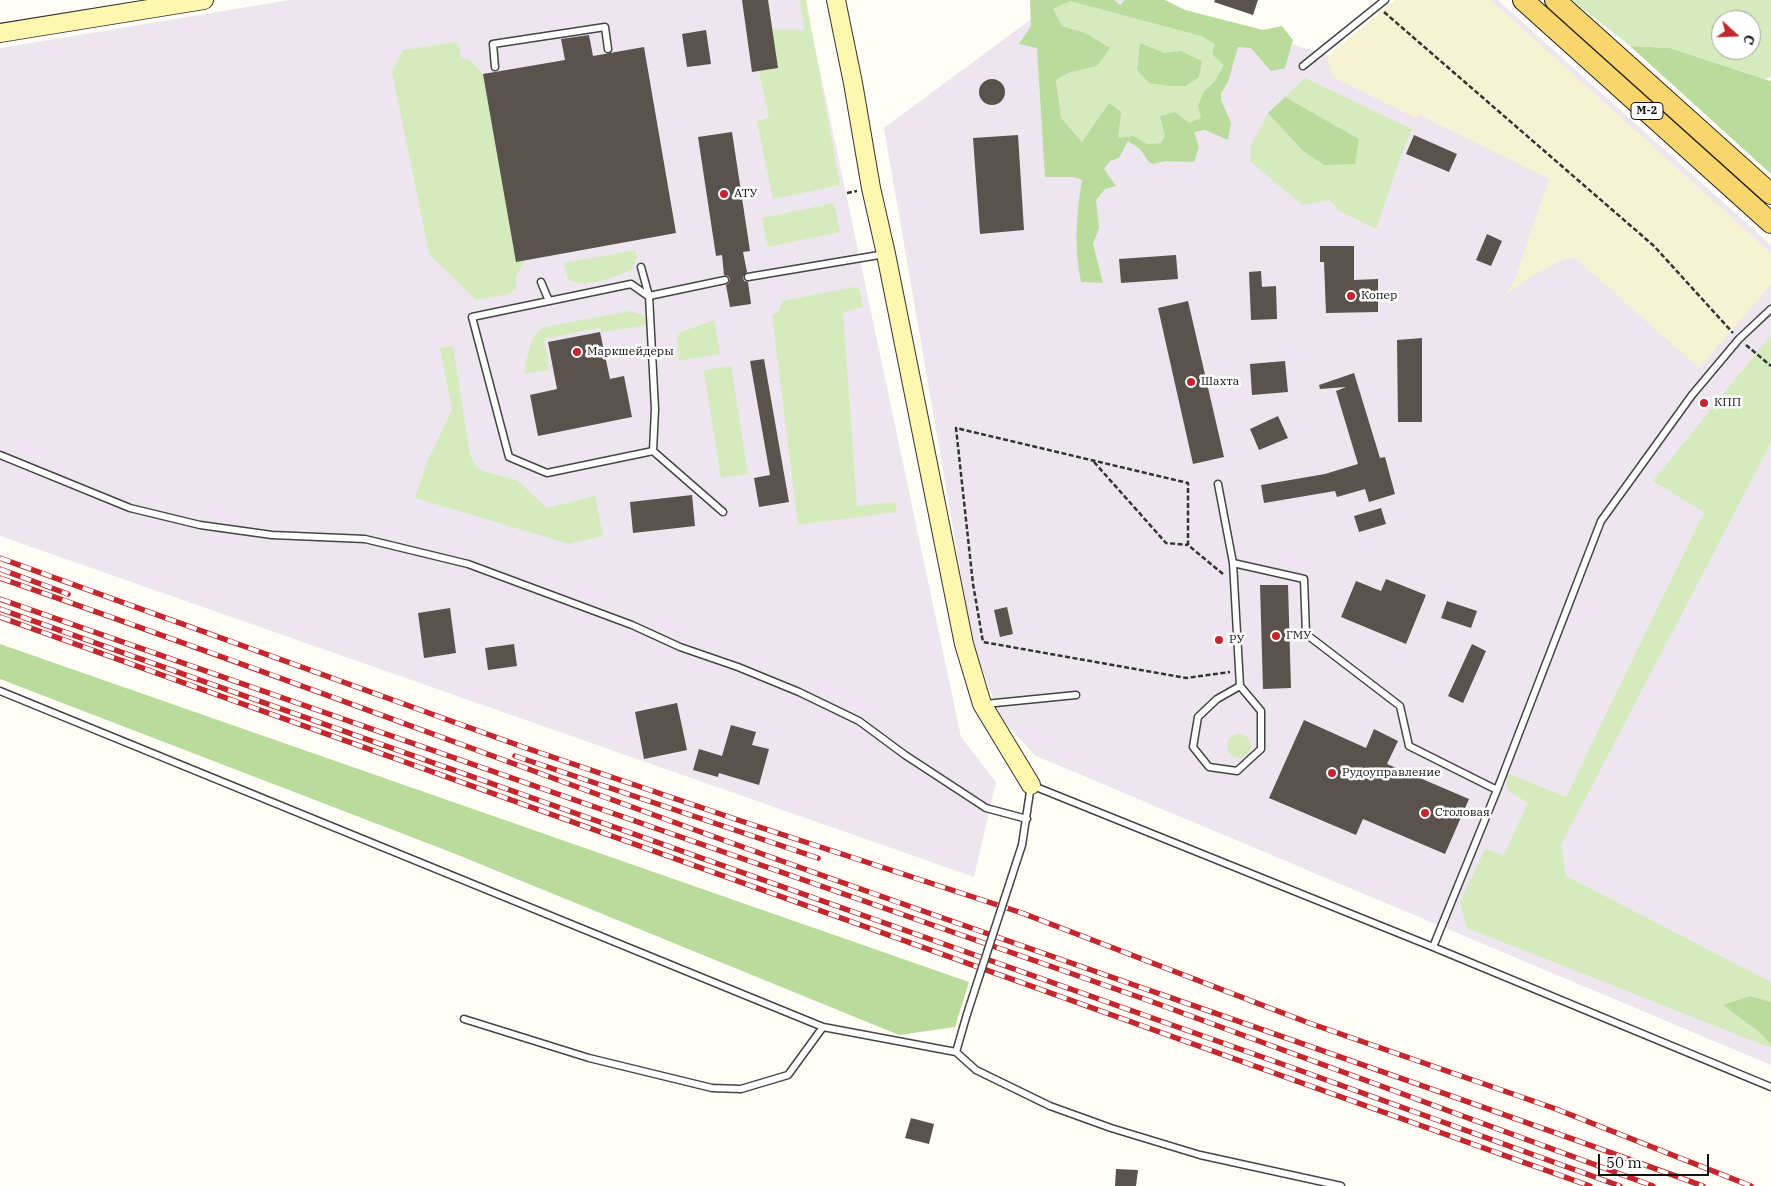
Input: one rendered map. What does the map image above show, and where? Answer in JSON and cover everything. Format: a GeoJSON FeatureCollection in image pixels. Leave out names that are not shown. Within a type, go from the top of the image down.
{"type":"FeatureCollection","features":[{"type":"Feature","properties":{"kind":"main road","name":"М-2"},"geometry":{"type":"LineString","coordinates":[[1523,0],[1771,223]]}},
{"type":"Feature","properties":{"kind":"main road","name":"М-2"},"geometry":{"type":"LineString","coordinates":[[1556,0],[1771,194]]}},
{"type":"Feature","properties":{"kind":"street"},"geometry":{"type":"LineString","coordinates":[[0,33],[204,0]]}},
{"type":"Feature","properties":{"kind":"street"},"geometry":{"type":"LineString","coordinates":[[836,0],[853,83],[871,188],[886,254],[964,644],[982,704],[1031,785]]}},
{"type":"Feature","properties":{"kind":"lane"},"geometry":{"type":"LineString","coordinates":[[1303,66],[1385,0]]}},
{"type":"Feature","properties":{"kind":"lane"},"geometry":{"type":"LineString","coordinates":[[495,67],[493,44],[605,26],[608,49]]}},
{"type":"Feature","properties":{"kind":"lane"},"geometry":{"type":"LineString","coordinates":[[748,277],[886,254]]}},
{"type":"Feature","properties":{"kind":"lane"},"geometry":{"type":"LineString","coordinates":[[642,267],[649,296],[655,409],[653,451]]}},
{"type":"Feature","properties":{"kind":"lane"},"geometry":{"type":"LineString","coordinates":[[653,451],[547,473],[509,457],[472,317],[631,284],[649,296],[725,280]]}},
{"type":"Feature","properties":{"kind":"lane"},"geometry":{"type":"LineString","coordinates":[[541,282],[549,301]]}},
{"type":"Feature","properties":{"kind":"lane"},"geometry":{"type":"LineString","coordinates":[[1433,947],[1497,790],[1601,521],[1692,395],[1739,339],[1771,309]]}},
{"type":"Feature","properties":{"kind":"lane"},"geometry":{"type":"LineString","coordinates":[[653,451],[723,512]]}},
{"type":"Feature","properties":{"kind":"lane"},"geometry":{"type":"LineString","coordinates":[[0,455],[130,508],[200,525],[272,535],[365,539],[468,564],[632,625],[680,647],[738,667],[799,692],[858,722],[986,808],[1027,819]]}},
{"type":"Feature","properties":{"kind":"lane"},"geometry":{"type":"LineString","coordinates":[[1218,484],[1233,563],[1240,686],[1261,711],[1261,749],[1237,771],[1209,767],[1193,748],[1198,718],[1217,699],[1240,686]]}},
{"type":"Feature","properties":{"kind":"lane"},"geometry":{"type":"LineString","coordinates":[[1233,563],[1304,579],[1306,634],[1400,706],[1409,746],[1497,790]]}},
{"type":"Feature","properties":{"kind":"lane"},"geometry":{"type":"LineString","coordinates":[[0,691],[823,1027],[956,1052],[976,1070],[1050,1106],[1111,1128],[1200,1154],[1341,1186]]}},
{"type":"Feature","properties":{"kind":"lane"},"geometry":{"type":"LineString","coordinates":[[982,704],[1076,695]]}},
{"type":"Feature","properties":{"kind":"lane"},"geometry":{"type":"LineString","coordinates":[[956,1052],[1022,846],[1031,785],[1433,947],[1771,1087]]}},
{"type":"Feature","properties":{"kind":"lane"},"geometry":{"type":"LineString","coordinates":[[464,1019],[589,1058],[712,1088],[741,1089],[788,1075],[823,1027]]}},
{"type":"Feature","properties":{"kind":"path"},"geometry":{"type":"LineString","coordinates":[[1377,6],[1654,246],[1739,339],[1771,366]]}},
{"type":"Feature","properties":{"kind":"path"},"geometry":{"type":"LineString","coordinates":[[1188,545],[1188,483],[956,428],[973,584],[983,642],[1186,678],[1239,671]]}},
{"type":"Feature","properties":{"kind":"path"},"geometry":{"type":"LineString","coordinates":[[1093,460],[1166,543],[1188,545],[1234,583]]}},
{"type":"Feature","properties":{"kind":"shaded area"},"geometry":{"type":"Polygon","coordinates":[[[290,0],[805,0],[961,737],[996,782],[974,877],[0,536],[0,48],[290,0]]]}},
{"type":"Feature","properties":{"kind":"shaded area"},"geometry":{"type":"Polygon","coordinates":[[[1057,0],[1145,0],[1344,60],[1420,0],[1498,0],[1771,245],[1771,1065],[1036,756],[1001,719],[973,644],[884,128],[1057,0]]]}},
{"type":"Feature","properties":{"kind":"shaded area"},"geometry":{"type":"Polygon","coordinates":[[[1395,0],[1491,0],[1771,253],[1771,285],[1699,368],[1574,257],[1560,261],[1536,274],[1505,295],[1514,282],[1549,179],[1418,114],[1416,118],[1333,77],[1327,57],[1395,0]]]}},
{"type":"Feature","properties":{"kind":"green space"},"geometry":{"type":"Polygon","coordinates":[[[799,0],[806,0],[840,185],[773,199],[757,121],[769,118],[759,71],[778,68],[772,29],[805,30],[799,0]]]}},
{"type":"Feature","properties":{"kind":"green space"},"geometry":{"type":"Polygon","coordinates":[[[1030,0],[1114,0],[1120,5],[1125,0],[1165,0],[1185,10],[1263,30],[1282,26],[1293,40],[1285,68],[1271,71],[1251,48],[1238,47],[1228,82],[1221,93],[1221,100],[1231,123],[1228,140],[1205,130],[1194,132],[1199,147],[1194,162],[1165,161],[1153,164],[1149,162],[1140,149],[1128,141],[1119,158],[1110,161],[1104,169],[1116,186],[1105,189],[1096,200],[1099,228],[1093,244],[1103,283],[1081,282],[1077,256],[1077,231],[1082,180],[1074,177],[1045,177],[1037,48],[1019,44],[1031,26],[1030,0]],[[1070,1],[1053,9],[1062,26],[1085,33],[1110,48],[1097,66],[1068,73],[1056,80],[1061,118],[1082,142],[1109,103],[1121,112],[1118,138],[1133,136],[1148,144],[1161,143],[1165,136],[1160,116],[1175,112],[1189,123],[1201,118],[1198,105],[1204,92],[1215,81],[1224,65],[1212,54],[1215,44],[1201,36],[1070,1]]]}},
{"type":"Feature","properties":{"kind":"green space"},"geometry":{"type":"Polygon","coordinates":[[[1572,0],[1771,0],[1771,77],[1766,79],[1670,48],[1630,46],[1572,0]]]}},
{"type":"Feature","properties":{"kind":"green space"},"geometry":{"type":"Polygon","coordinates":[[[1070,1],[1201,36],[1215,44],[1224,65],[1215,81],[1204,92],[1202,118],[1189,123],[1175,112],[1161,116],[1165,136],[1161,143],[1148,144],[1133,136],[1083,142],[1061,118],[1056,80],[1068,73],[1097,66],[1085,33],[1062,26],[1052,9],[1070,1]]]}},
{"type":"Feature","properties":{"kind":"green space"},"geometry":{"type":"Polygon","coordinates":[[[458,42],[461,59],[469,59],[483,74],[525,260],[516,276],[516,289],[509,294],[476,300],[429,254],[392,71],[403,50],[458,42]]]}},
{"type":"Feature","properties":{"kind":"green space"},"geometry":{"type":"Polygon","coordinates":[[[1140,43],[1164,53],[1181,51],[1202,61],[1199,77],[1186,86],[1149,83],[1137,70],[1140,43]]]}},
{"type":"Feature","properties":{"kind":"green space"},"geometry":{"type":"Polygon","coordinates":[[[1630,46],[1670,48],[1771,81],[1771,174],[1630,46]]]}},
{"type":"Feature","properties":{"kind":"green space"},"geometry":{"type":"Polygon","coordinates":[[[1305,78],[1412,129],[1376,229],[1338,210],[1330,200],[1302,205],[1250,161],[1251,145],[1268,113],[1301,150],[1359,139],[1285,97],[1305,78]]]}},
{"type":"Feature","properties":{"kind":"green space"},"geometry":{"type":"Polygon","coordinates":[[[1285,97],[1359,139],[1355,164],[1324,165],[1302,150],[1268,113],[1285,97]]]}},
{"type":"Feature","properties":{"kind":"green space"},"geometry":{"type":"Polygon","coordinates":[[[834,203],[840,232],[768,247],[762,218],[834,203]]]}},
{"type":"Feature","properties":{"kind":"green space"},"geometry":{"type":"Polygon","coordinates":[[[635,250],[637,257],[632,270],[592,283],[576,282],[568,279],[564,263],[635,250]]]}},
{"type":"Feature","properties":{"kind":"green space"},"geometry":{"type":"Polygon","coordinates":[[[855,287],[859,289],[863,307],[843,312],[857,506],[895,502],[897,512],[798,525],[772,315],[779,311],[782,301],[855,287]]]}},
{"type":"Feature","properties":{"kind":"green space"},"geometry":{"type":"Polygon","coordinates":[[[630,311],[644,316],[648,325],[602,332],[599,328],[544,339],[549,370],[524,374],[532,342],[544,327],[630,311]]]}},
{"type":"Feature","properties":{"kind":"green space"},"geometry":{"type":"Polygon","coordinates":[[[714,320],[720,354],[679,361],[677,337],[681,332],[714,320]]]}},
{"type":"Feature","properties":{"kind":"green space"},"geometry":{"type":"Polygon","coordinates":[[[1771,335],[1771,443],[1561,845],[1566,876],[1771,982],[1771,1002],[1750,996],[1723,1005],[1758,1031],[1771,1044],[1771,1048],[1467,928],[1460,903],[1485,849],[1504,855],[1528,803],[1507,790],[1507,773],[1566,797],[1704,512],[1653,481],[1771,335]]]}},
{"type":"Feature","properties":{"kind":"green space"},"geometry":{"type":"Polygon","coordinates":[[[453,346],[470,455],[476,466],[485,472],[517,480],[547,508],[595,496],[603,536],[569,544],[415,498],[428,460],[452,410],[440,348],[453,346]]]}},
{"type":"Feature","properties":{"kind":"green space"},"geometry":{"type":"Polygon","coordinates":[[[731,366],[748,474],[721,478],[704,373],[705,370],[731,366]]]}},
{"type":"Feature","properties":{"kind":"green space"},"geometry":{"type":"Polygon","coordinates":[[[0,644],[969,982],[955,1027],[899,1035],[453,853],[0,679],[0,644]]]}},
{"type":"Feature","properties":{"kind":"green space"},"geometry":{"type":"Polygon","coordinates":[[[1239,734],[1248,737],[1251,746],[1248,755],[1239,758],[1230,755],[1227,746],[1230,737],[1239,734]]]}},
{"type":"Feature","properties":{"kind":"green space"},"geometry":{"type":"Polygon","coordinates":[[[1750,996],[1771,1002],[1771,1044],[1758,1031],[1723,1005],[1750,996]]]}},
{"type":"Feature","properties":{"kind":"building"},"geometry":{"type":"Polygon","coordinates":[[[742,0],[768,0],[778,68],[752,72],[742,0]]]}},
{"type":"Feature","properties":{"kind":"building"},"geometry":{"type":"Polygon","coordinates":[[[1215,0],[1258,0],[1253,15],[1214,2],[1215,0]]]}},
{"type":"Feature","properties":{"kind":"building"},"geometry":{"type":"Polygon","coordinates":[[[706,30],[711,64],[687,67],[682,34],[706,30]]]}},
{"type":"Feature","properties":{"kind":"building"},"geometry":{"type":"Polygon","coordinates":[[[589,35],[593,56],[644,47],[676,233],[516,262],[483,74],[565,60],[561,39],[589,35]]]}},
{"type":"Feature","properties":{"kind":"building"},"geometry":{"type":"Polygon","coordinates":[[[992,79],[1001,83],[1005,92],[1001,101],[992,105],[983,101],[979,92],[983,83],[992,79]]]}},
{"type":"Feature","properties":{"kind":"building","name":"АТУ"},"geometry":{"type":"Polygon","coordinates":[[[732,132],[750,251],[743,252],[747,272],[743,277],[744,281],[748,282],[751,304],[730,307],[726,285],[730,279],[724,275],[722,255],[716,256],[698,137],[732,132]]]}},
{"type":"Feature","properties":{"kind":"building"},"geometry":{"type":"Polygon","coordinates":[[[1018,135],[1024,230],[980,234],[973,138],[1018,135]]]}},
{"type":"Feature","properties":{"kind":"building"},"geometry":{"type":"Polygon","coordinates":[[[1414,135],[1457,154],[1449,172],[1406,154],[1414,135]]]}},
{"type":"Feature","properties":{"kind":"building"},"geometry":{"type":"Polygon","coordinates":[[[1487,234],[1502,241],[1491,266],[1476,260],[1487,234]]]}},
{"type":"Feature","properties":{"kind":"building","name":"Копер"},"geometry":{"type":"Polygon","coordinates":[[[1320,246],[1354,246],[1354,280],[1378,279],[1378,312],[1326,313],[1324,262],[1320,262],[1320,246]]]}},
{"type":"Feature","properties":{"kind":"building"},"geometry":{"type":"Polygon","coordinates":[[[1176,255],[1178,279],[1121,283],[1119,259],[1176,255]]]}},
{"type":"Feature","properties":{"kind":"building"},"geometry":{"type":"Polygon","coordinates":[[[1261,271],[1262,287],[1276,286],[1277,319],[1251,320],[1249,272],[1261,271]]]}},
{"type":"Feature","properties":{"kind":"building","name":"Шахта"},"geometry":{"type":"Polygon","coordinates":[[[1188,301],[1224,457],[1193,464],[1158,308],[1188,301]]]}},
{"type":"Feature","properties":{"kind":"building"},"geometry":{"type":"Polygon","coordinates":[[[600,332],[610,379],[624,376],[632,417],[538,436],[530,395],[557,389],[548,342],[600,332]]]}},
{"type":"Feature","properties":{"kind":"building"},"geometry":{"type":"Polygon","coordinates":[[[1422,338],[1422,422],[1398,422],[1397,340],[1422,338]]]}},
{"type":"Feature","properties":{"kind":"building"},"geometry":{"type":"Polygon","coordinates":[[[764,359],[789,502],[759,507],[754,478],[770,475],[750,361],[764,359]]]}},
{"type":"Feature","properties":{"kind":"building"},"geometry":{"type":"Polygon","coordinates":[[[1285,361],[1288,392],[1252,395],[1250,364],[1285,361]]]}},
{"type":"Feature","properties":{"kind":"building"},"geometry":{"type":"Polygon","coordinates":[[[1354,373],[1380,458],[1385,457],[1395,494],[1369,502],[1365,489],[1337,497],[1335,491],[1264,503],[1261,485],[1325,474],[1358,464],[1336,391],[1346,387],[1320,389],[1319,385],[1354,373]]]}},
{"type":"Feature","properties":{"kind":"building"},"geometry":{"type":"Polygon","coordinates":[[[1278,416],[1288,438],[1259,450],[1250,429],[1278,416]]]}},
{"type":"Feature","properties":{"kind":"building"},"geometry":{"type":"Polygon","coordinates":[[[692,495],[695,526],[633,533],[630,502],[692,495]]]}},
{"type":"Feature","properties":{"kind":"building"},"geometry":{"type":"Polygon","coordinates":[[[1381,508],[1386,524],[1359,532],[1354,516],[1381,508]]]}},
{"type":"Feature","properties":{"kind":"building"},"geometry":{"type":"Polygon","coordinates":[[[1386,579],[1426,595],[1406,644],[1341,617],[1356,581],[1381,591],[1386,579]]]}},
{"type":"Feature","properties":{"kind":"building","name":"ГМУ"},"geometry":{"type":"Polygon","coordinates":[[[1260,585],[1288,585],[1291,688],[1263,689],[1260,585]]]}},
{"type":"Feature","properties":{"kind":"building"},"geometry":{"type":"Polygon","coordinates":[[[1447,601],[1477,611],[1471,628],[1441,618],[1447,601]]]}},
{"type":"Feature","properties":{"kind":"building"},"geometry":{"type":"Polygon","coordinates":[[[1007,607],[1013,634],[1000,637],[994,610],[1007,607]]]}},
{"type":"Feature","properties":{"kind":"building"},"geometry":{"type":"Polygon","coordinates":[[[450,608],[456,653],[424,658],[418,613],[450,608]]]}},
{"type":"Feature","properties":{"kind":"building"},"geometry":{"type":"Polygon","coordinates":[[[514,644],[517,666],[488,670],[485,648],[514,644]]]}},
{"type":"Feature","properties":{"kind":"building"},"geometry":{"type":"Polygon","coordinates":[[[1472,644],[1486,651],[1463,703],[1448,696],[1472,644]]]}},
{"type":"Feature","properties":{"kind":"building"},"geometry":{"type":"Polygon","coordinates":[[[677,703],[687,750],[644,759],[635,712],[677,703]]]}},
{"type":"Feature","properties":{"kind":"building","name":"Рудоуправление"},"geometry":{"type":"Polygon","coordinates":[[[1304,720],[1366,748],[1374,729],[1398,741],[1387,764],[1469,799],[1445,854],[1363,819],[1356,835],[1269,798],[1304,720]]]}},
{"type":"Feature","properties":{"kind":"building"},"geometry":{"type":"Polygon","coordinates":[[[731,725],[756,732],[752,745],[769,749],[759,785],[719,773],[718,777],[693,770],[699,749],[722,756],[731,725]]]}},
{"type":"Feature","properties":{"kind":"building"},"geometry":{"type":"Polygon","coordinates":[[[911,1118],[934,1124],[929,1144],[905,1138],[911,1118]]]}},
{"type":"Feature","properties":{"kind":"building"},"geometry":{"type":"Polygon","coordinates":[[[1116,1169],[1138,1170],[1136,1186],[1115,1186],[1116,1169]]]}},
{"type":"Feature","properties":{"kind":"railway"},"geometry":{"type":"LineString","coordinates":[[0,558],[523,747],[1022,913],[1309,1023],[1556,1109],[1751,1186]]}},
{"type":"Feature","properties":{"kind":"railway"},"geometry":{"type":"LineString","coordinates":[[0,569],[68,594]]}},
{"type":"Feature","properties":{"kind":"railway"},"geometry":{"type":"LineString","coordinates":[[0,578],[182,642],[848,885],[1703,1186]]}},
{"type":"Feature","properties":{"kind":"railway"},"geometry":{"type":"LineString","coordinates":[[0,599],[1150,1001],[1653,1186]]}},
{"type":"Feature","properties":{"kind":"railway"},"geometry":{"type":"LineString","coordinates":[[0,609],[1296,1069],[1620,1186]]}},
{"type":"Feature","properties":{"kind":"railway"},"geometry":{"type":"LineString","coordinates":[[0,617],[1590,1186]]}},
{"type":"Feature","properties":{"kind":"railway"},"geometry":{"type":"LineString","coordinates":[[515,756],[818,858]]}},
{"type":"Feature","properties":{"kind":"place","name":"АТУ"},"geometry":{"type":"Point","coordinates":[724,194]}},
{"type":"Feature","properties":{"kind":"place","name":"Копер"},"geometry":{"type":"Point","coordinates":[1351,296]}},
{"type":"Feature","properties":{"kind":"place","name":"Маркшейдеры"},"geometry":{"type":"Point","coordinates":[577,352]}},
{"type":"Feature","properties":{"kind":"place","name":"Шахта"},"geometry":{"type":"Point","coordinates":[1191,382]}},
{"type":"Feature","properties":{"kind":"place","name":"КПП"},"geometry":{"type":"Point","coordinates":[1704,403]}},
{"type":"Feature","properties":{"kind":"place","name":"ГМУ"},"geometry":{"type":"Point","coordinates":[1276,636]}},
{"type":"Feature","properties":{"kind":"place","name":"РУ"},"geometry":{"type":"Point","coordinates":[1219,640]}},
{"type":"Feature","properties":{"kind":"place","name":"Рудоуправление"},"geometry":{"type":"Point","coordinates":[1332,773]}},
{"type":"Feature","properties":{"kind":"place","name":"Столовая"},"geometry":{"type":"Point","coordinates":[1425,813]}}]}
